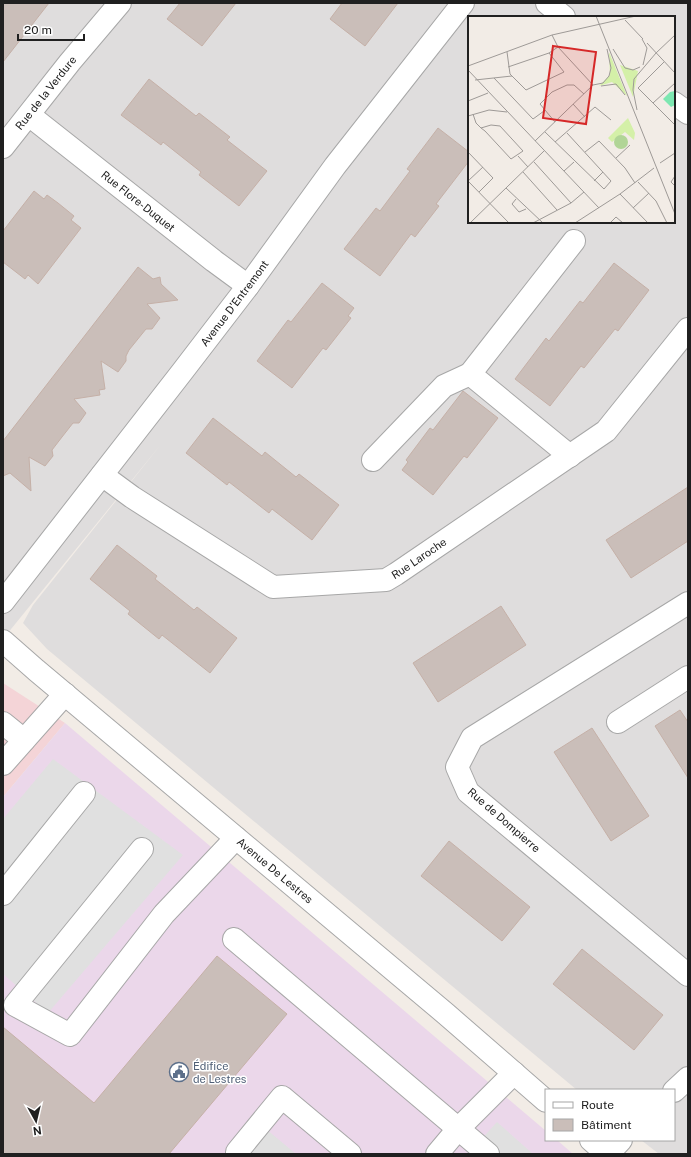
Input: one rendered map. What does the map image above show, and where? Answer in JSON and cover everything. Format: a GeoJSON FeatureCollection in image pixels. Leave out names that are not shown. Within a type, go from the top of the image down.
{"type":"FeatureCollection","features":[{"type":"Feature","properties":{"kind":"street","name":"Rue de la Verdure"},"geometry":{"type":"LineString","coordinates":[[3,147],[70,62],[120,3]]}},
{"type":"Feature","properties":{"kind":"street","name":"Avenue D'Entremont"},"geometry":{"type":"LineString","coordinates":[[3,602],[248,286],[335,166],[463,3]]}},
{"type":"Feature","properties":{"kind":"street"},"geometry":{"type":"LineString","coordinates":[[547,3],[563,16]]}},
{"type":"Feature","properties":{"kind":"street"},"geometry":{"type":"LineString","coordinates":[[675,103],[688,113]]}},
{"type":"Feature","properties":{"kind":"street","name":"Rue Flore-Duquet"},"geometry":{"type":"LineString","coordinates":[[29,115],[214,261],[248,286]]}},
{"type":"Feature","properties":{"kind":"street"},"geometry":{"type":"LineString","coordinates":[[373,460],[444,386],[470,374],[574,241]]}},
{"type":"Feature","properties":{"kind":"street","name":"Rue Laroche"},"geometry":{"type":"LineString","coordinates":[[102,475],[272,587],[386,580],[403,570],[606,431],[688,329]]}},
{"type":"Feature","properties":{"kind":"street"},"geometry":{"type":"LineString","coordinates":[[470,374],[570,456]]}},
{"type":"Feature","properties":{"kind":"street","name":"Rue de Dompierre"},"geometry":{"type":"LineString","coordinates":[[688,603],[472,738],[457,767],[468,792],[688,975]]}},
{"type":"Feature","properties":{"kind":"street","name":"Avenue De Lestres"},"geometry":{"type":"LineString","coordinates":[[3,641],[440,1009],[545,1100]]}},
{"type":"Feature","properties":{"kind":"street"},"geometry":{"type":"LineString","coordinates":[[618,722],[688,677]]}},
{"type":"Feature","properties":{"kind":"street"},"geometry":{"type":"LineString","coordinates":[[3,764],[65,694]]}},
{"type":"Feature","properties":{"kind":"street"},"geometry":{"type":"LineString","coordinates":[[3,723],[24,740]]}},
{"type":"Feature","properties":{"kind":"street"},"geometry":{"type":"LineString","coordinates":[[3,894],[84,793]]}},
{"type":"Feature","properties":{"kind":"street"},"geometry":{"type":"LineString","coordinates":[[142,849],[7,1007],[70,1035],[164,914],[236,838]]}},
{"type":"Feature","properties":{"kind":"street"},"geometry":{"type":"LineString","coordinates":[[234,939],[488,1154]]}},
{"type":"Feature","properties":{"kind":"street"},"geometry":{"type":"LineString","coordinates":[[437,1154],[458,1129],[514,1073]]}},
{"type":"Feature","properties":{"kind":"street"},"geometry":{"type":"LineString","coordinates":[[675,1090],[688,1078]]}},
{"type":"Feature","properties":{"kind":"street"},"geometry":{"type":"LineString","coordinates":[[237,1154],[237,1152],[282,1097],[350,1154]]}},
{"type":"Feature","properties":{"kind":"street"},"geometry":{"type":"LineString","coordinates":[[592,1141],[608,1154],[620,1141]]}},
{"type":"Feature","properties":{"kind":"shaded area"},"geometry":{"type":"Polygon","coordinates":[[[3,3],[688,3],[688,1154],[659,1154],[642,1141],[675,1141],[675,1089],[576,1089],[47,649],[23,623],[33,605],[162,443],[3,639],[3,3]]]}},
{"type":"Feature","properties":{"kind":"shaded area"},"geometry":{"type":"Polygon","coordinates":[[[3,683],[65,723],[3,797],[3,683]]]}},
{"type":"Feature","properties":{"kind":"shaded area"},"geometry":{"type":"Polygon","coordinates":[[[65,723],[545,1130],[545,1141],[558,1141],[573,1154],[3,1154],[3,797],[65,723]]]}},
{"type":"Feature","properties":{"kind":"shaded area"},"geometry":{"type":"Polygon","coordinates":[[[53,759],[183,855],[48,1013],[3,974],[3,819],[53,759]]]}},
{"type":"Feature","properties":{"kind":"shaded area"},"geometry":{"type":"Polygon","coordinates":[[[254,1119],[296,1154],[224,1154],[254,1119]]]}},
{"type":"Feature","properties":{"kind":"shaded area"},"geometry":{"type":"Polygon","coordinates":[[[497,1122],[533,1154],[468,1154],[497,1122]]]}},
{"type":"Feature","properties":{"kind":"building"},"geometry":{"type":"Polygon","coordinates":[[[3,3],[49,3],[3,62],[3,3]]]}},
{"type":"Feature","properties":{"kind":"building"},"geometry":{"type":"Polygon","coordinates":[[[180,3],[236,3],[202,46],[167,19],[180,3]]]}},
{"type":"Feature","properties":{"kind":"building"},"geometry":{"type":"Polygon","coordinates":[[[342,3],[398,3],[365,46],[330,19],[342,3]]]}},
{"type":"Feature","properties":{"kind":"building"},"geometry":{"type":"Polygon","coordinates":[[[149,79],[196,116],[199,113],[230,137],[227,140],[267,171],[239,206],[199,175],[201,172],[163,142],[161,145],[121,115],[149,79]]]}},
{"type":"Feature","properties":{"kind":"building"},"geometry":{"type":"Polygon","coordinates":[[[438,128],[468,151],[468,162],[436,204],[439,206],[415,237],[411,234],[380,276],[344,249],[376,208],[380,211],[410,171],[407,169],[438,128]]]}},
{"type":"Feature","properties":{"kind":"building"},"geometry":{"type":"Polygon","coordinates":[[[34,191],[44,199],[47,195],[58,203],[74,216],[71,220],[81,228],[38,284],[28,275],[25,279],[3,262],[3,231],[34,191]]]}},
{"type":"Feature","properties":{"kind":"building"},"geometry":{"type":"Polygon","coordinates":[[[614,263],[649,290],[618,331],[615,329],[584,368],[581,366],[550,406],[515,379],[546,338],[549,341],[580,301],[583,303],[614,263]]]}},
{"type":"Feature","properties":{"kind":"building"},"geometry":{"type":"Polygon","coordinates":[[[138,267],[153,279],[160,277],[161,284],[178,300],[147,304],[160,318],[152,329],[146,329],[129,350],[126,356],[126,361],[118,372],[101,361],[105,389],[99,390],[100,395],[74,399],[86,413],[79,423],[73,423],[62,437],[52,450],[53,456],[45,466],[29,457],[31,491],[10,473],[3,476],[3,441],[138,267]]]}},
{"type":"Feature","properties":{"kind":"building"},"geometry":{"type":"Polygon","coordinates":[[[322,283],[354,308],[348,316],[351,318],[326,350],[323,348],[292,388],[257,361],[288,320],[291,322],[322,283]]]}},
{"type":"Feature","properties":{"kind":"building"},"geometry":{"type":"Polygon","coordinates":[[[463,391],[498,418],[467,458],[464,456],[433,495],[402,470],[408,462],[406,460],[430,428],[433,430],[463,391]]]}},
{"type":"Feature","properties":{"kind":"building"},"geometry":{"type":"Polygon","coordinates":[[[213,418],[262,456],[265,452],[296,477],[299,474],[339,505],[312,540],[272,509],[269,513],[229,482],[227,485],[186,453],[213,418]]]}},
{"type":"Feature","properties":{"kind":"building"},"geometry":{"type":"Polygon","coordinates":[[[688,487],[688,541],[631,578],[606,540],[688,487]]]}},
{"type":"Feature","properties":{"kind":"building"},"geometry":{"type":"Polygon","coordinates":[[[117,545],[157,576],[155,579],[194,610],[197,607],[237,638],[210,673],[162,635],[159,639],[128,614],[130,611],[90,579],[117,545]]]}},
{"type":"Feature","properties":{"kind":"building"},"geometry":{"type":"Polygon","coordinates":[[[501,606],[526,645],[438,702],[413,663],[501,606]]]}},
{"type":"Feature","properties":{"kind":"building"},"geometry":{"type":"Polygon","coordinates":[[[680,710],[688,722],[688,778],[655,726],[680,710]]]}},
{"type":"Feature","properties":{"kind":"building"},"geometry":{"type":"Polygon","coordinates":[[[592,728],[649,816],[611,841],[554,752],[592,728]]]}},
{"type":"Feature","properties":{"kind":"building"},"geometry":{"type":"Polygon","coordinates":[[[449,841],[530,907],[502,941],[421,876],[449,841]]]}},
{"type":"Feature","properties":{"kind":"building"},"geometry":{"type":"Polygon","coordinates":[[[582,949],[663,1015],[634,1050],[553,984],[582,949]]]}},
{"type":"Feature","properties":{"kind":"building","name":"Édifice de Lestres"},"geometry":{"type":"Polygon","coordinates":[[[217,956],[287,1014],[169,1154],[3,1154],[3,1027],[94,1103],[217,956]]]}},
{"type":"Feature","properties":{"kind":"place","name":"Édifice de Lestres"},"geometry":{"type":"Point","coordinates":[179,1072]}}]}
